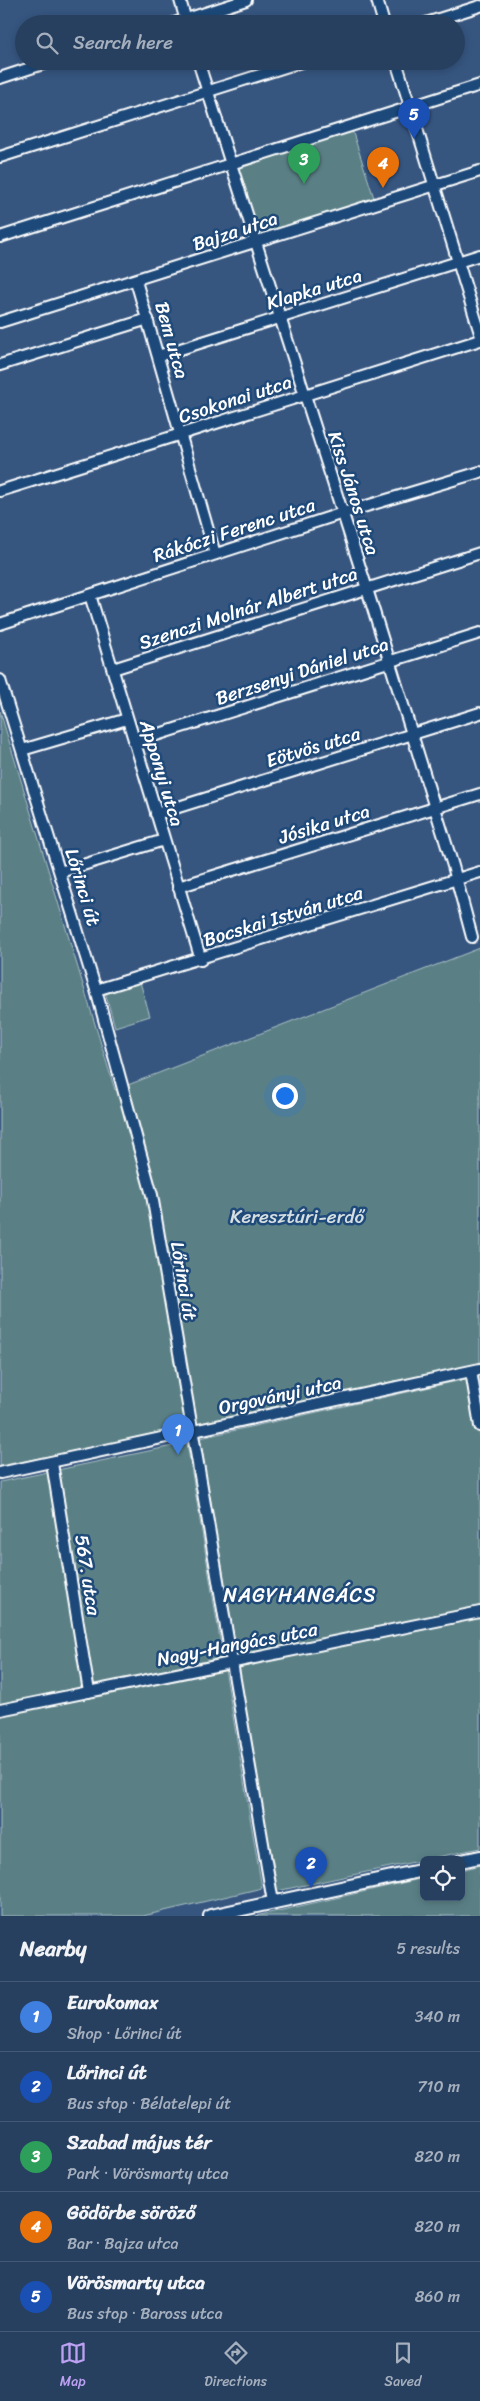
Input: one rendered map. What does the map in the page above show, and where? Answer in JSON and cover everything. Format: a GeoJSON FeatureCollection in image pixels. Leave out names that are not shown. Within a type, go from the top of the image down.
{"type":"FeatureCollection","features":[{"type":"Feature","properties":{"kind":"main road"},"geometry":{"type":"LineString","coordinates":[[465,1861],[480,1857]]}},
{"type":"Feature","properties":{"kind":"main road"},"geometry":{"type":"LineString","coordinates":[[210,1916],[420,1871]]}},
{"type":"Feature","properties":{"kind":"street"},"geometry":{"type":"LineString","coordinates":[[180,0],[184,15]]}},
{"type":"Feature","properties":{"kind":"street"},"geometry":{"type":"LineString","coordinates":[[205,15],[246,0]]}},
{"type":"Feature","properties":{"kind":"street"},"geometry":{"type":"LineString","coordinates":[[377,0],[381,15]]}},
{"type":"Feature","properties":{"kind":"street"},"geometry":{"type":"LineString","coordinates":[[452,15],[480,6]]}},
{"type":"Feature","properties":{"kind":"street"},"geometry":{"type":"LineString","coordinates":[[0,78],[24,70]]}},
{"type":"Feature","properties":{"kind":"street","name":"Kiss János utca"},"geometry":{"type":"LineString","coordinates":[[201,70],[367,589],[472,937]]}},
{"type":"Feature","properties":{"kind":"street"},"geometry":{"type":"LineString","coordinates":[[0,157],[276,70]]}},
{"type":"Feature","properties":{"kind":"street"},"geometry":{"type":"LineString","coordinates":[[399,70],[480,333]]}},
{"type":"Feature","properties":{"kind":"street"},"geometry":{"type":"LineString","coordinates":[[0,237],[480,85]]}},
{"type":"Feature","properties":{"kind":"street","name":"Bajza utca"},"geometry":{"type":"LineString","coordinates":[[0,322],[136,281],[480,171]]}},
{"type":"Feature","properties":{"kind":"street","name":"Klapka utca"},"geometry":{"type":"LineString","coordinates":[[158,356],[480,255]]}},
{"type":"Feature","properties":{"kind":"street","name":"Bem utca"},"geometry":{"type":"LineString","coordinates":[[136,281],[215,554]]}},
{"type":"Feature","properties":{"kind":"street"},"geometry":{"type":"LineString","coordinates":[[0,365],[148,319]]}},
{"type":"Feature","properties":{"kind":"street","name":"Csokonai utca"},"geometry":{"type":"LineString","coordinates":[[0,491],[480,340]]}},
{"type":"Feature","properties":{"kind":"street","name":"Rákóczi Ferenc utca"},"geometry":{"type":"LineString","coordinates":[[0,624],[343,513],[480,472]]}},
{"type":"Feature","properties":{"kind":"street","name":"Szenczi Molnár Albert utca"},"geometry":{"type":"LineString","coordinates":[[112,669],[480,553]]}},
{"type":"Feature","properties":{"kind":"street","name":"Apponyi utca"},"geometry":{"type":"LineString","coordinates":[[90,595],[178,887],[202,960]]}},
{"type":"Feature","properties":{"kind":"street","name":"Berzsenyi Dániel utca"},"geometry":{"type":"LineString","coordinates":[[134,742],[480,633]]}},
{"type":"Feature","properties":{"kind":"street","name":"Lőrinci út"},"geometry":{"type":"LineString","coordinates":[[0,680],[96,990],[152,1195],[274,1902]]}},
{"type":"Feature","properties":{"kind":"street","name":"Eötvös utca"},"geometry":{"type":"LineString","coordinates":[[156,814],[480,713]]}},
{"type":"Feature","properties":{"kind":"street"},"geometry":{"type":"LineString","coordinates":[[22,750],[128,719]]}},
{"type":"Feature","properties":{"kind":"street","name":"Jósika utca"},"geometry":{"type":"LineString","coordinates":[[178,887],[480,794]]}},
{"type":"Feature","properties":{"kind":"street"},"geometry":{"type":"LineString","coordinates":[[60,872],[164,840]]}},
{"type":"Feature","properties":{"kind":"street","name":"Bocskai István utca"},"geometry":{"type":"LineString","coordinates":[[96,990],[202,960],[480,872]]}},
{"type":"Feature","properties":{"kind":"street"},"geometry":{"type":"LineString","coordinates":[[476,1370],[480,1426]]}},
{"type":"Feature","properties":{"kind":"street","name":"Orgoványi utca"},"geometry":{"type":"LineString","coordinates":[[0,1474],[476,1370]]}},
{"type":"Feature","properties":{"kind":"street","name":"567. utca"},"geometry":{"type":"LineString","coordinates":[[52,1463],[89,1692]]}},
{"type":"Feature","properties":{"kind":"street","name":"Nagy-Hangács utca"},"geometry":{"type":"LineString","coordinates":[[0,1710],[480,1612]]}},
{"type":"Feature","properties":{"kind":"green space"},"geometry":{"type":"Polygon","coordinates":[[[351,127],[376,204],[256,243],[232,164],[351,127]]]}},
{"type":"Feature","properties":{"kind":"green space","name":"Keresztúri-erdő"},"geometry":{"type":"Polygon","coordinates":[[[0,711],[115,1090],[480,948],[480,1363],[207,1424],[0,1466],[0,711]]]}},
{"type":"Feature","properties":{"kind":"green space"},"geometry":{"type":"Polygon","coordinates":[[[140,982],[150,1016],[115,1027],[105,992],[140,982]]]}},
{"type":"Feature","properties":{"kind":"green space"},"geometry":{"type":"Polygon","coordinates":[[[480,1376],[480,1848],[442,1856],[420,1856],[420,1861],[277,1891],[200,1438],[480,1376]]]}},
{"type":"Feature","properties":{"kind":"green space"},"geometry":{"type":"Polygon","coordinates":[[[187,1443],[262,1888],[143,1916],[0,1916],[0,1482],[187,1443]]]}},
{"type":"Feature","properties":{"kind":"green space"},"geometry":{"type":"Polygon","coordinates":[[[480,1865],[480,1916],[256,1916],[420,1879],[420,1901],[465,1901],[465,1869],[480,1865]]]}},
{"type":"Feature","properties":{"kind":"place","name":"Vörösmarty utca"},"geometry":{"type":"Point","coordinates":[414,139]}},
{"type":"Feature","properties":{"kind":"place","name":"Szabad május tér"},"geometry":{"type":"Point","coordinates":[304,184]}},
{"type":"Feature","properties":{"kind":"place","name":"Gödörbe söröző"},"geometry":{"type":"Point","coordinates":[383,188]}},
{"type":"Feature","properties":{"kind":"place","name":"Eurokomax"},"geometry":{"type":"Point","coordinates":[178,1455]}},
{"type":"Feature","properties":{"kind":"place","name":"Lőrinci út"},"geometry":{"type":"Point","coordinates":[311,1888]}},
{"type":"Feature","properties":{"kind":"district","name":"NAGYHANGÁCS"},"geometry":{"type":"Point","coordinates":[300,1595]}}]}
